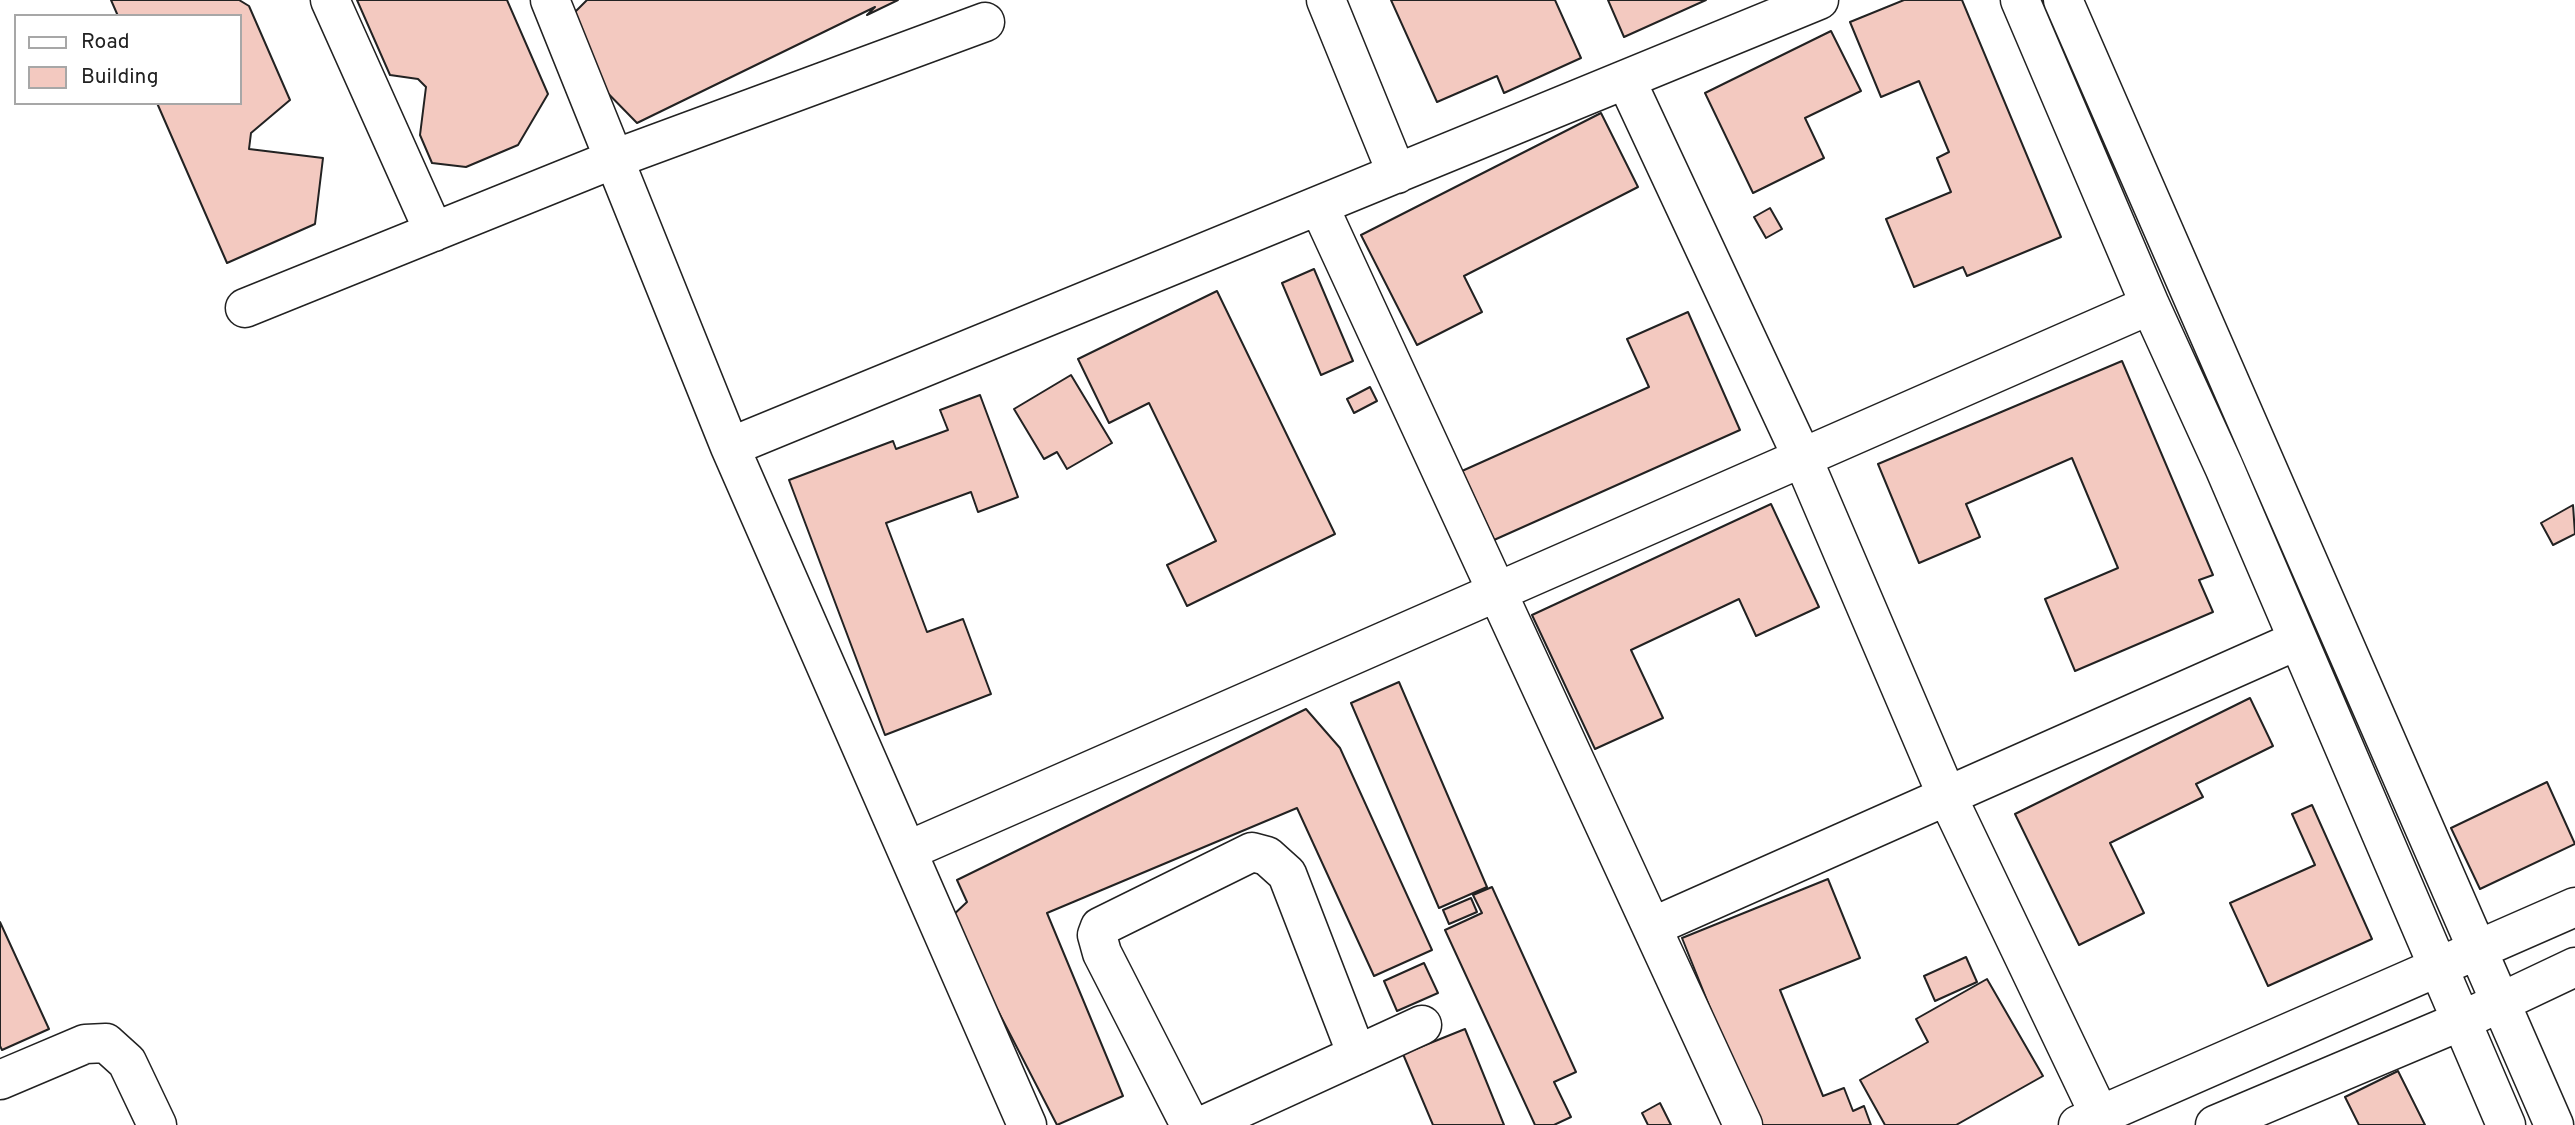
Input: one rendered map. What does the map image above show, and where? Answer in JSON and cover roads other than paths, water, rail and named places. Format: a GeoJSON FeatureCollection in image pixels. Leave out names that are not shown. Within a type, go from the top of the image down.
{"type":"FeatureCollection","features":[{"type":"Feature","properties":{"kind":"street"},"geometry":{"type":"LineString","coordinates":[[330,0],[434,232]]}},
{"type":"Feature","properties":{"kind":"street"},"geometry":{"type":"LineString","coordinates":[[550,0],[730,447],[1027,1125]]}},
{"type":"Feature","properties":{"kind":"street"},"geometry":{"type":"LineString","coordinates":[[1326,0],[1397,174]]}},
{"type":"Feature","properties":{"kind":"street"},"geometry":{"type":"LineString","coordinates":[[2020,0],[2506,1125]]}},
{"type":"Feature","properties":{"kind":"street"},"geometry":{"type":"LineString","coordinates":[[2063,0],[2315,583],[2554,1125]]}},
{"type":"Feature","properties":{"kind":"street"},"geometry":{"type":"LineString","coordinates":[[730,447],[1626,80],[1799,4]]}},
{"type":"Feature","properties":{"kind":"street"},"geometry":{"type":"LineString","coordinates":[[245,308],[614,159],[985,22]]}},
{"type":"Feature","properties":{"kind":"street"},"geometry":{"type":"LineString","coordinates":[[1626,80],[1802,457],[2089,1120],[2575,907]]}},
{"type":"Feature","properties":{"kind":"street"},"geometry":{"type":"LineString","coordinates":[[1319,206],[1743,1125]]}},
{"type":"Feature","properties":{"kind":"street"},"geometry":{"type":"LineString","coordinates":[[907,851],[2150,305]]}},
{"type":"Feature","properties":{"kind":"street"},"geometry":{"type":"LineString","coordinates":[[2281,601],[2315,583]]}},
{"type":"Feature","properties":{"kind":"street"},"geometry":{"type":"LineString","coordinates":[[1652,927],[2296,641]]}},
{"type":"Feature","properties":{"kind":"street"},"geometry":{"type":"LineString","coordinates":[[1190,1125],[1102,953],[1097,935],[1100,927],[1252,852],[1267,856],[1286,874],[1357,1055]]}},
{"type":"Feature","properties":{"kind":"street"},"geometry":{"type":"LineString","coordinates":[[2215,1125],[2461,1021],[2575,967]]}},
{"type":"Feature","properties":{"kind":"street"},"geometry":{"type":"LineString","coordinates":[[1204,1125],[1422,1025]]}},
{"type":"Feature","properties":{"kind":"street"},"geometry":{"type":"LineString","coordinates":[[0,1080],[85,1044],[106,1043],[127,1062],[157,1125]]}}]}
